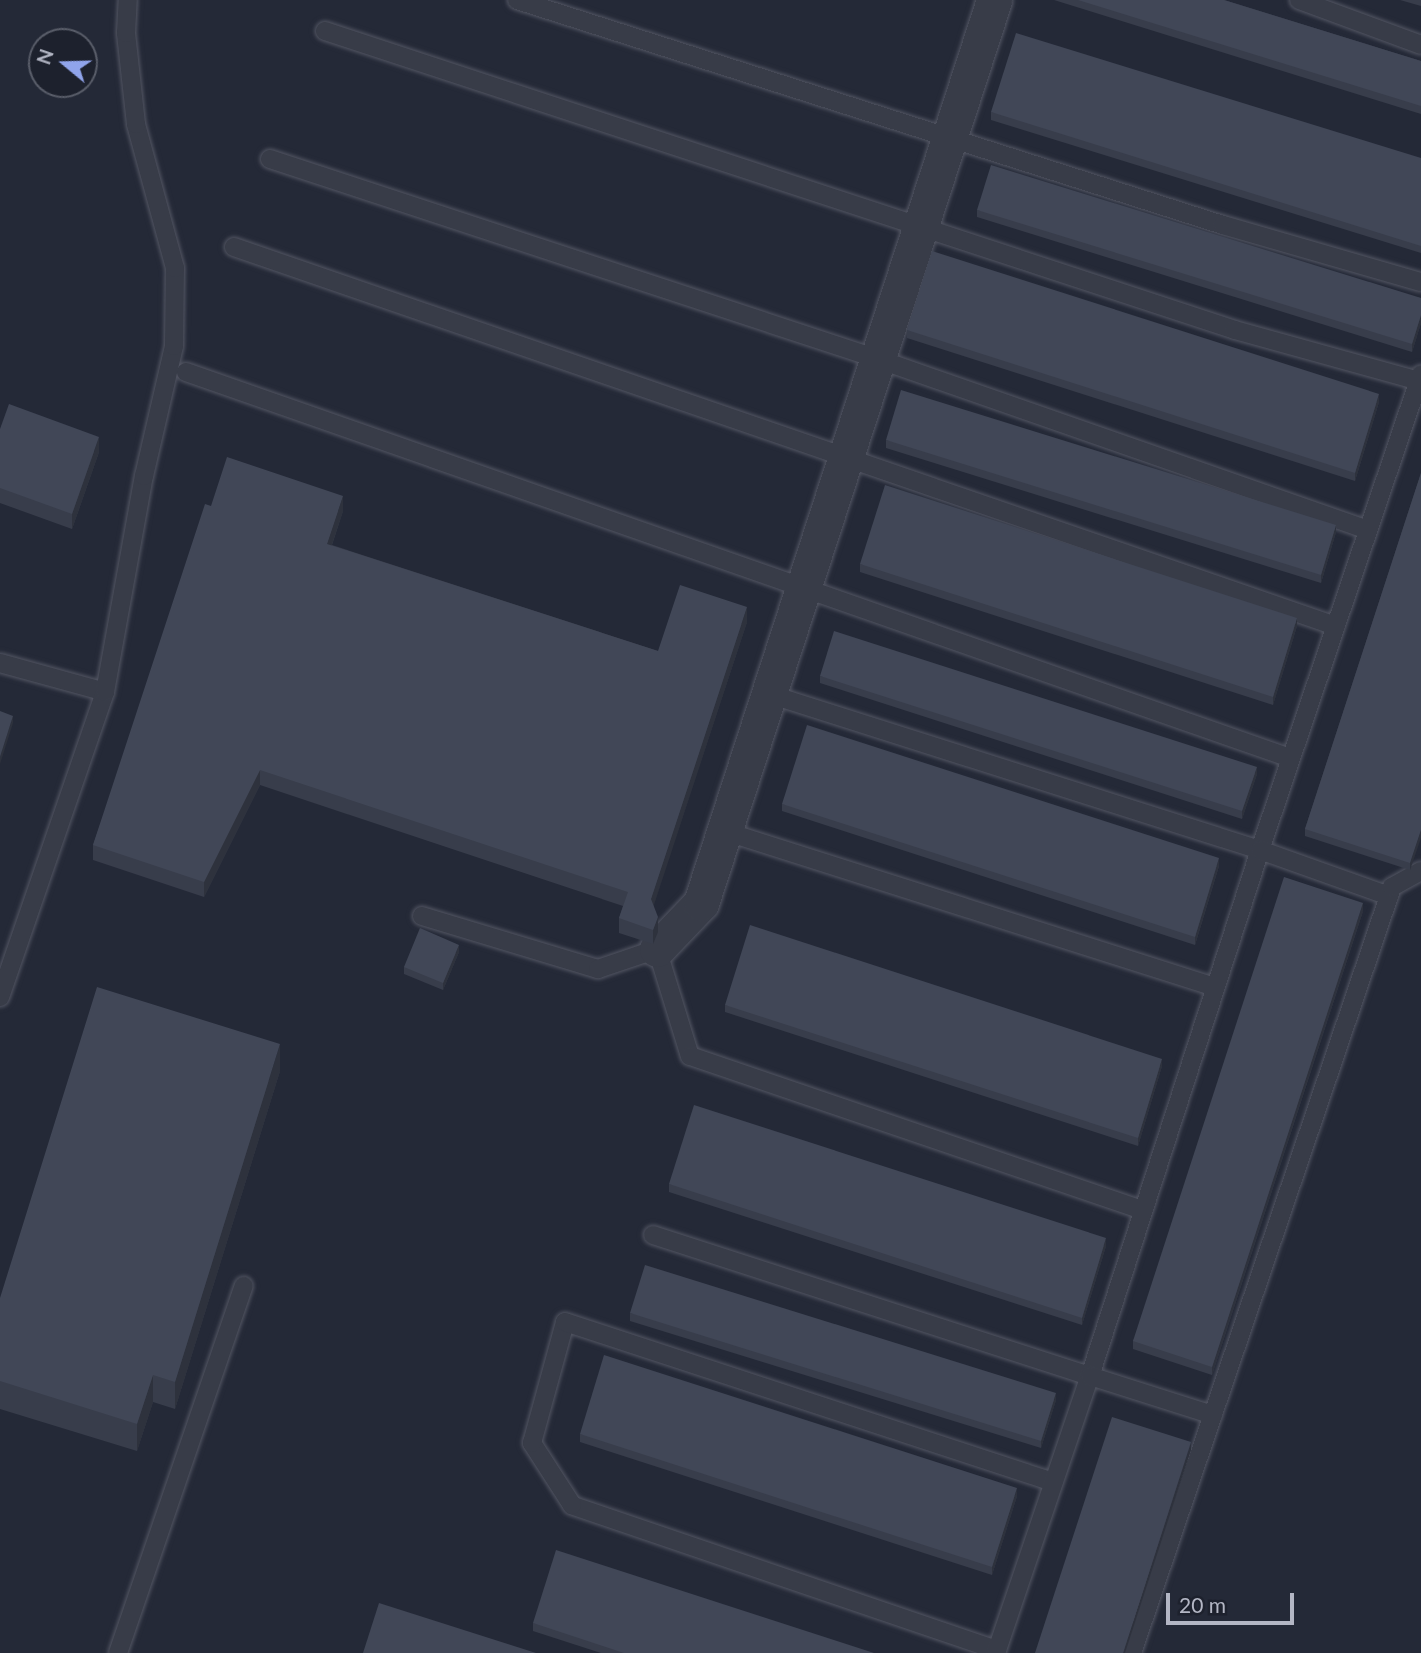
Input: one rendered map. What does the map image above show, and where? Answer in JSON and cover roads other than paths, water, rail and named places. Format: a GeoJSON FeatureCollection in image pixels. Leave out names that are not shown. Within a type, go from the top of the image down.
{"type":"FeatureCollection","features":[{"type":"Feature","properties":{"kind":"street"},"geometry":{"type":"LineString","coordinates":[[657,949],[701,903],[994,0]]}},
{"type":"Feature","properties":{"kind":"lane"},"geometry":{"type":"LineString","coordinates":[[0,997],[105,692],[144,476],[174,346],[177,306],[170,240],[136,124],[126,33],[128,0]]}},
{"type":"Feature","properties":{"kind":"lane"},"geometry":{"type":"LineString","coordinates":[[517,0],[950,139],[1421,282]]}},
{"type":"Feature","properties":{"kind":"lane"},"geometry":{"type":"LineString","coordinates":[[1299,0],[1421,45]]}},
{"type":"Feature","properties":{"kind":"lane"},"geometry":{"type":"LineString","coordinates":[[325,31],[922,223],[1235,330],[1420,377],[1290,758],[1090,1376],[996,1652],[572,1505],[531,1443],[565,1322],[1053,1482]]}},
{"type":"Feature","properties":{"kind":"lane"},"geometry":{"type":"LineString","coordinates":[[270,159],[878,359],[1368,530]]}},
{"type":"Feature","properties":{"kind":"lane"},"geometry":{"type":"LineString","coordinates":[[234,247],[845,459],[1336,625]]}},
{"type":"Feature","properties":{"kind":"lane"},"geometry":{"type":"LineString","coordinates":[[186,372],[1290,758]]}},
{"type":"Feature","properties":{"kind":"lane"},"geometry":{"type":"LineString","coordinates":[[0,663],[105,692]]}},
{"type":"Feature","properties":{"kind":"lane"},"geometry":{"type":"LineString","coordinates":[[769,694],[1260,850],[1389,896]]}},
{"type":"Feature","properties":{"kind":"lane"},"geometry":{"type":"LineString","coordinates":[[724,831],[1215,988]]}},
{"type":"Feature","properties":{"kind":"lane"},"geometry":{"type":"LineString","coordinates":[[1132,1653],[1392,887],[1421,871]]}},
{"type":"Feature","properties":{"kind":"lane"},"geometry":{"type":"LineString","coordinates":[[422,916],[598,969],[657,949],[690,1056],[1143,1210]]}},
{"type":"Feature","properties":{"kind":"lane"},"geometry":{"type":"LineString","coordinates":[[653,1235],[1213,1415]]}},
{"type":"Feature","properties":{"kind":"lane"},"geometry":{"type":"LineString","coordinates":[[118,1653],[244,1286]]}}]}
